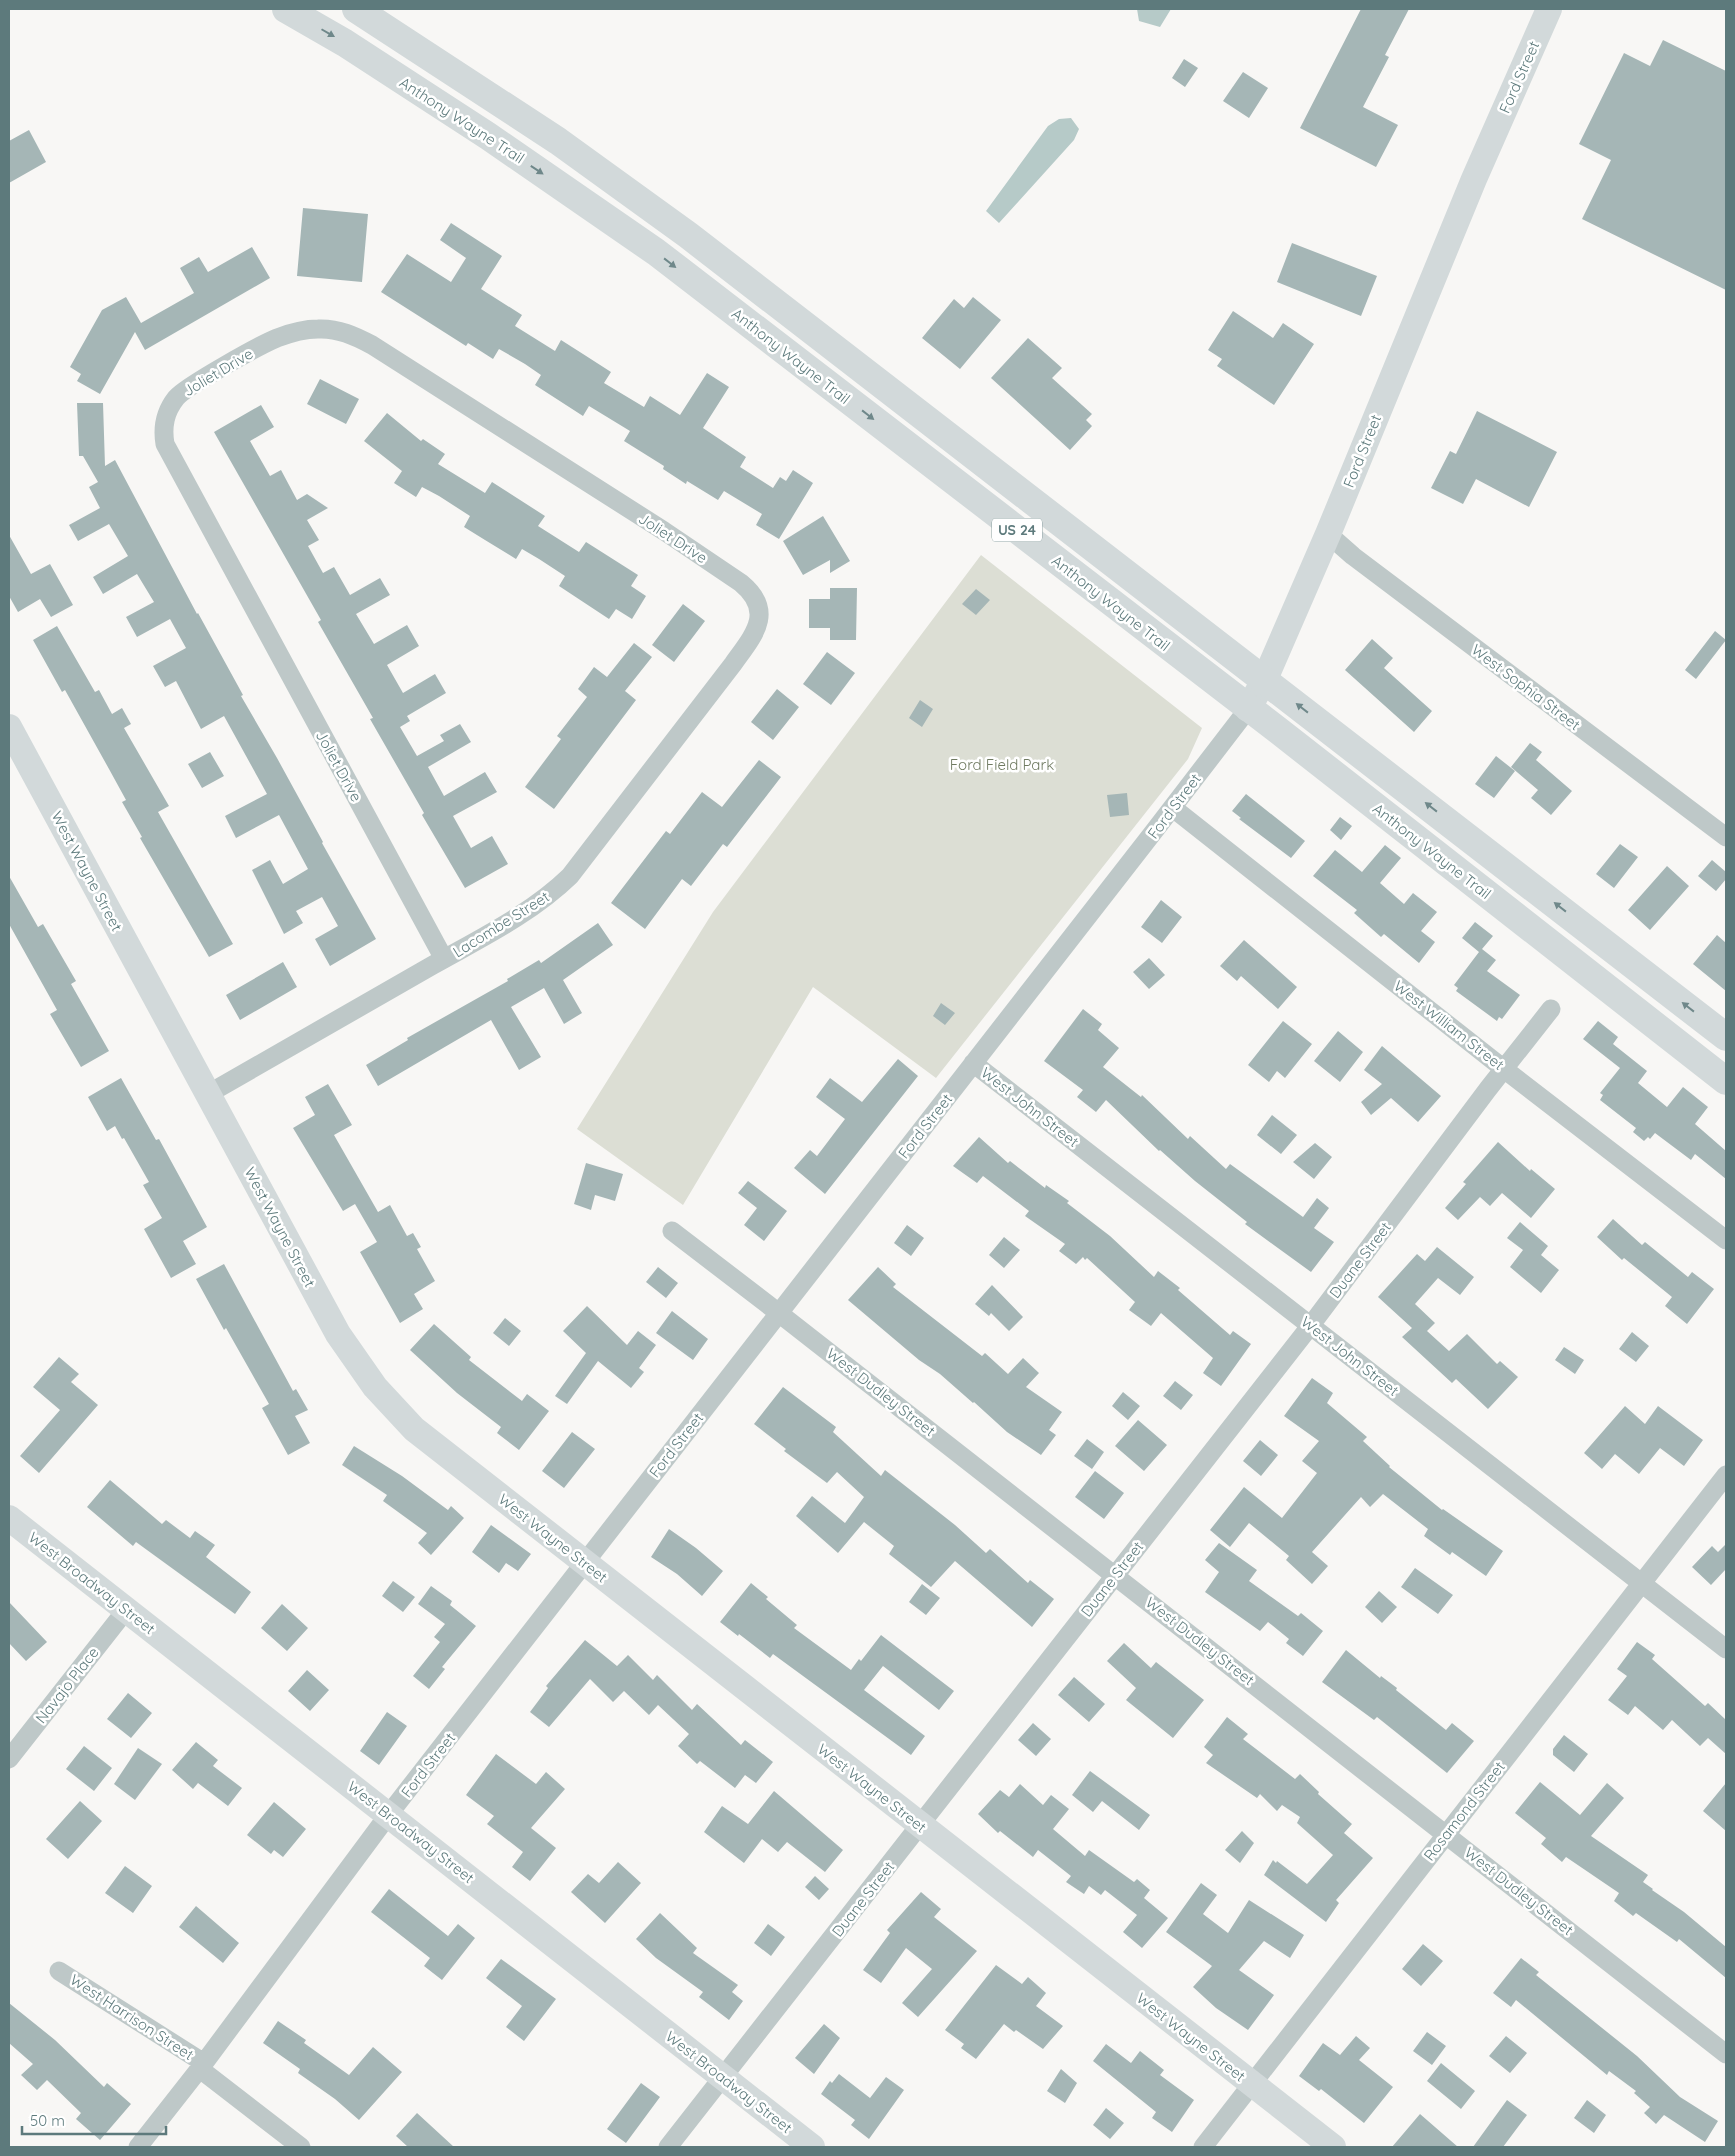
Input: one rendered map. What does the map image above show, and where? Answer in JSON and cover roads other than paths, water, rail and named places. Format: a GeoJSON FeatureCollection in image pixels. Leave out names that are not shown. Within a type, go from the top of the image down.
{"type":"FeatureCollection","features":[{"type":"Feature","properties":{"kind":"highway","name":"Anthony Wayne Trail"},"geometry":{"type":"LineString","coordinates":[[286,9],[344,43],[480,131],[656,252],[1248,708],[1726,1081]]}},
{"type":"Feature","properties":{"kind":"highway","name":"US 24"},"geometry":{"type":"LineString","coordinates":[[356,9],[558,141],[688,235],[1726,1037]]}},
{"type":"Feature","properties":{"kind":"street","name":"Ford Street"},"geometry":{"type":"LineString","coordinates":[[138,2147],[202,2066],[389,1814],[1173,808],[1248,708],[1265,679],[1328,534],[1474,179],[1549,9]]}},
{"type":"Feature","properties":{"kind":"street","name":"Joliet Drive"},"geometry":{"type":"LineString","coordinates":[[444,959],[170,456],[165,444],[164,424],[177,396],[277,338],[318,329],[344,332],[372,345],[656,526],[741,583],[754,596]]}},
{"type":"Feature","properties":{"kind":"street","name":"West Sophia Street"},"geometry":{"type":"LineString","coordinates":[[1328,534],[1374,572],[1726,837]]}},
{"type":"Feature","properties":{"kind":"street","name":"Lacombe Street"},"geometry":{"type":"LineString","coordinates":[[208,1094],[527,910],[570,876],[757,630],[759,610],[754,596]]}},
{"type":"Feature","properties":{"kind":"street","name":"West Wayne Street"},"geometry":{"type":"LineString","coordinates":[[9,727],[338,1334],[375,1387],[414,1429],[1333,2147]]}},
{"type":"Feature","properties":{"kind":"street","name":"West William Street"},"geometry":{"type":"LineString","coordinates":[[1173,808],[1726,1240]]}},
{"type":"Feature","properties":{"kind":"street","name":"Duane Street"},"geometry":{"type":"LineString","coordinates":[[668,2147],[1311,1325],[1504,1068],[1551,1009]]}},
{"type":"Feature","properties":{"kind":"street","name":"West John Street"},"geometry":{"type":"LineString","coordinates":[[973,1063],[1726,1649]]}},
{"type":"Feature","properties":{"kind":"street","name":"West Dudley Street"},"geometry":{"type":"LineString","coordinates":[[672,1232],[779,1313],[1446,1833],[1726,2054]]}},
{"type":"Feature","properties":{"kind":"street","name":"Rosamond Street"},"geometry":{"type":"LineString","coordinates":[[1203,2147],[1726,1475]]}},
{"type":"Feature","properties":{"kind":"street","name":"West Broadway Street"},"geometry":{"type":"LineString","coordinates":[[9,1518],[812,2147]]}},
{"type":"Feature","properties":{"kind":"street","name":"Navajo Place"},"geometry":{"type":"LineString","coordinates":[[9,1759],[126,1610]]}},
{"type":"Feature","properties":{"kind":"street","name":"West Harrison Street"},"geometry":{"type":"LineString","coordinates":[[59,1971],[202,2066],[301,2147]]}},
{"type":"Feature","properties":{"kind":"park label","name":"Ford Field Park"},"geometry":{"type":"Point","coordinates":[1002,764]}}]}
